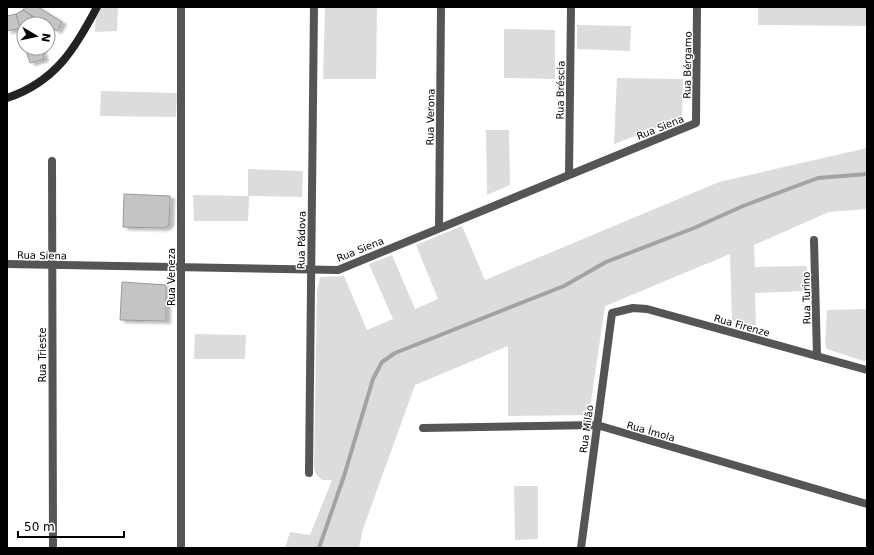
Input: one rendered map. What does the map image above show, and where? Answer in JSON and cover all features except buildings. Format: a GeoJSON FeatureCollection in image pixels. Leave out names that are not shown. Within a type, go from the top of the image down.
{"type":"FeatureCollection","features":[{"type":"Feature","properties":{"kind":"main road"},"geometry":{"type":"LineString","coordinates":[[7,98],[36,85],[54,72],[71,52],[97,7]]}},
{"type":"Feature","properties":{"kind":"street","name":"Rua Veneza"},"geometry":{"type":"LineString","coordinates":[[181,7],[181,548]]}},
{"type":"Feature","properties":{"kind":"street","name":"Rua Pádova"},"geometry":{"type":"LineString","coordinates":[[309,473],[314,7]]}},
{"type":"Feature","properties":{"kind":"street","name":"Rua Verona"},"geometry":{"type":"LineString","coordinates":[[439,228],[441,7]]}},
{"type":"Feature","properties":{"kind":"street","name":"Rua Bréscia"},"geometry":{"type":"LineString","coordinates":[[569,174],[571,7]]}},
{"type":"Feature","properties":{"kind":"street","name":"Rua Bérgamo"},"geometry":{"type":"LineString","coordinates":[[696,123],[697,7]]}},
{"type":"Feature","properties":{"kind":"street","name":"Rua Siena"},"geometry":{"type":"LineString","coordinates":[[7,264],[338,270],[696,123]]}},
{"type":"Feature","properties":{"kind":"street","name":"Rua Trieste"},"geometry":{"type":"LineString","coordinates":[[52,161],[53,548]]}},
{"type":"Feature","properties":{"kind":"street","name":"Rua Turino"},"geometry":{"type":"LineString","coordinates":[[814,240],[817,356]]}},
{"type":"Feature","properties":{"kind":"street","name":"Rua Firenze"},"geometry":{"type":"LineString","coordinates":[[612,313],[633,308],[647,309],[867,370]]}},
{"type":"Feature","properties":{"kind":"street","name":"Rua Milão"},"geometry":{"type":"LineString","coordinates":[[580,548],[612,313]]}},
{"type":"Feature","properties":{"kind":"street","name":"Rua Ímola"},"geometry":{"type":"LineString","coordinates":[[423,428],[597,425],[867,504]]}},
{"type":"Feature","properties":{"kind":"shaded area"},"geometry":{"type":"Polygon","coordinates":[[[98,7],[118,7],[117,31],[95,32],[96,12],[98,7]]]}},
{"type":"Feature","properties":{"kind":"shaded area"},"geometry":{"type":"Polygon","coordinates":[[[325,7],[377,7],[376,79],[323,79],[325,7]]]}},
{"type":"Feature","properties":{"kind":"shaded area"},"geometry":{"type":"Polygon","coordinates":[[[758,7],[867,7],[867,26],[758,25],[758,7]]]}},
{"type":"Feature","properties":{"kind":"shaded area"},"geometry":{"type":"Polygon","coordinates":[[[577,25],[631,26],[630,51],[577,49],[577,25]]]}},
{"type":"Feature","properties":{"kind":"shaded area"},"geometry":{"type":"Polygon","coordinates":[[[504,29],[555,30],[555,79],[504,78],[504,29]]]}},
{"type":"Feature","properties":{"kind":"shaded area"},"geometry":{"type":"Polygon","coordinates":[[[617,78],[683,79],[682,118],[614,144],[617,78]]]}},
{"type":"Feature","properties":{"kind":"shaded area"},"geometry":{"type":"Polygon","coordinates":[[[101,91],[177,93],[176,117],[100,116],[101,91]]]}},
{"type":"Feature","properties":{"kind":"shaded area"},"geometry":{"type":"Polygon","coordinates":[[[486,130],[509,130],[510,185],[487,195],[486,130]]]}},
{"type":"Feature","properties":{"kind":"shaded area"},"geometry":{"type":"Polygon","coordinates":[[[867,148],[867,209],[829,212],[754,245],[755,267],[807,266],[808,291],[755,293],[756,326],[732,320],[730,254],[605,306],[589,415],[508,416],[508,346],[415,385],[363,529],[359,548],[285,548],[290,532],[310,535],[332,480],[322,480],[316,474],[314,468],[317,292],[320,277],[344,276],[367,330],[393,319],[369,264],[392,255],[415,309],[438,299],[416,245],[462,226],[485,280],[719,182],[867,148]]]}},
{"type":"Feature","properties":{"kind":"shaded area"},"geometry":{"type":"Polygon","coordinates":[[[248,169],[303,171],[302,197],[249,196],[248,221],[194,221],[193,195],[248,196],[248,169]]]}},
{"type":"Feature","properties":{"kind":"shaded area"},"geometry":{"type":"Polygon","coordinates":[[[867,309],[867,362],[827,349],[825,345],[827,310],[867,309]]]}},
{"type":"Feature","properties":{"kind":"shaded area"},"geometry":{"type":"Polygon","coordinates":[[[195,334],[246,335],[245,359],[194,359],[195,334]]]}},
{"type":"Feature","properties":{"kind":"shaded area"},"geometry":{"type":"Polygon","coordinates":[[[514,486],[538,486],[538,539],[515,540],[514,486]]]}},
{"type":"Feature","properties":{"kind":"waterway"},"geometry":{"type":"LineString","coordinates":[[319,548],[344,476],[373,379],[382,362],[395,353],[564,286],[606,262],[694,228],[743,206],[818,178],[867,174]]}}]}
